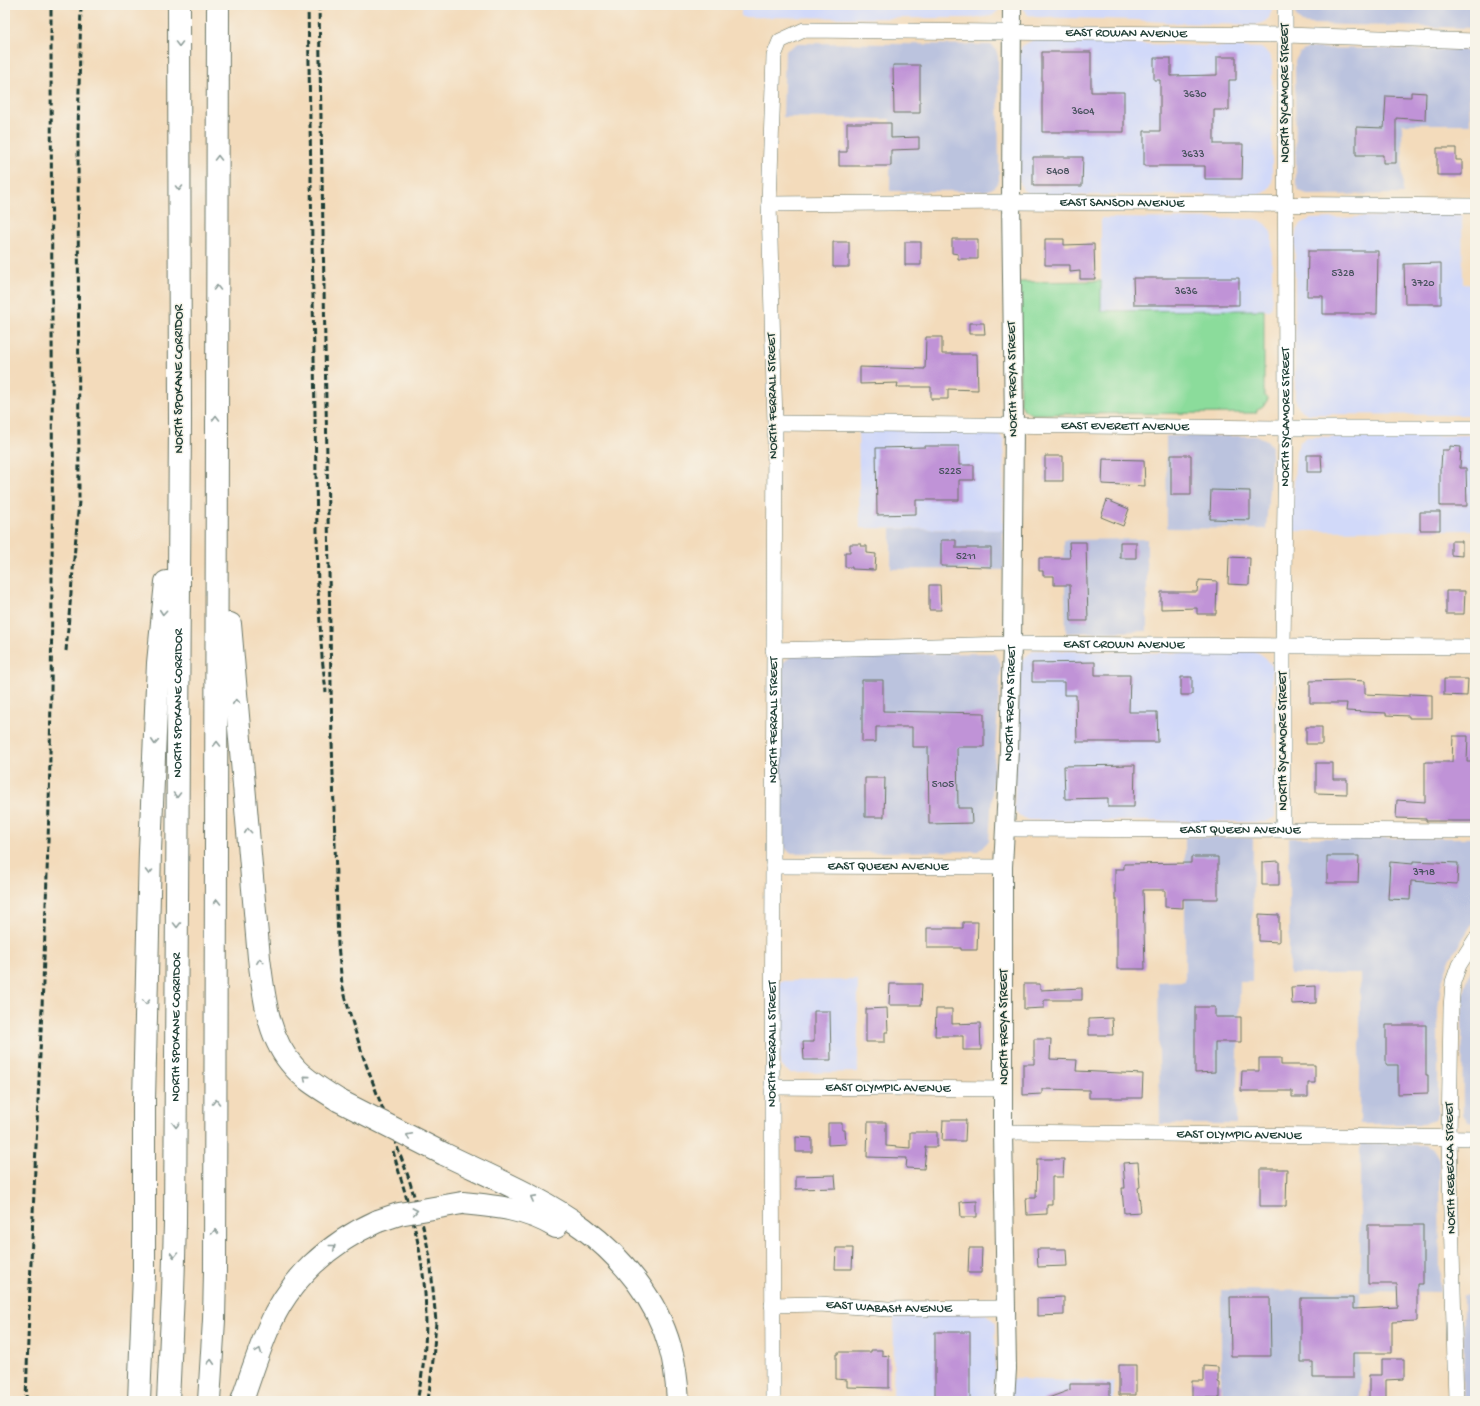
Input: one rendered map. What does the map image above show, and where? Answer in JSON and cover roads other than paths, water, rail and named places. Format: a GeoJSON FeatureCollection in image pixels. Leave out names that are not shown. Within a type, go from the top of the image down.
{"type":"FeatureCollection","features":[{"type":"Feature","properties":{"kind":"highway","name":"NORTH SPOKANE CORRIDOR"},"geometry":{"type":"LineString","coordinates":[[168,1401],[175,1208],[180,420],[179,5]]}},
{"type":"Feature","properties":{"kind":"highway"},"geometry":{"type":"LineString","coordinates":[[209,1401],[214,1320],[215,1262],[218,783],[216,448],[218,5]]}},
{"type":"Feature","properties":{"kind":"highway"},"geometry":{"type":"LineString","coordinates":[[139,1401],[144,1275],[144,1100],[151,822],[158,663],[180,420]]}},
{"type":"Feature","properties":{"kind":"highway"},"geometry":{"type":"LineString","coordinates":[[216,448],[235,688],[263,986],[271,1026],[276,1040],[283,1053],[294,1067],[308,1080],[338,1100],[508,1185],[562,1214],[584,1229],[620,1262],[647,1296],[664,1328],[671,1348],[678,1401]]}},
{"type":"Feature","properties":{"kind":"highway"},"geometry":{"type":"LineString","coordinates":[[242,1401],[257,1356],[268,1328],[280,1304],[294,1283],[314,1263],[342,1240],[359,1229],[378,1221],[400,1214],[462,1203],[508,1207],[550,1222],[581,1242],[614,1272],[637,1301],[652,1329],[662,1360],[667,1401]]}},
{"type":"Feature","properties":{"kind":"street","name":"NORTH FREYA STREET"},"geometry":{"type":"LineString","coordinates":[[1005,1401],[1007,1369],[1003,1132],[1003,867],[1009,750],[1012,644],[1014,425],[1011,202],[1012,5]]}},
{"type":"Feature","properties":{"kind":"street","name":"NORTH SYCAMORE STREET"},"geometry":{"type":"LineString","coordinates":[[1283,830],[1283,646],[1286,428],[1284,5]]}},
{"type":"Feature","properties":{"kind":"street","name":"EAST ROWAN AVENUE"},"geometry":{"type":"LineString","coordinates":[[780,41],[804,30],[1285,35],[1475,41]]}},
{"type":"Feature","properties":{"kind":"street","name":"NORTH FERRALL STREET"},"geometry":{"type":"LineString","coordinates":[[773,1401],[772,1087],[775,423],[769,204],[774,56],[780,41]]}},
{"type":"Feature","properties":{"kind":"street","name":"EAST SANSON AVENUE"},"geometry":{"type":"LineString","coordinates":[[769,204],[1011,202],[1475,206]]}},
{"type":"Feature","properties":{"kind":"street","name":"EAST EVERETT AVENUE"},"geometry":{"type":"LineString","coordinates":[[775,423],[1286,428],[1475,428]]}},
{"type":"Feature","properties":{"kind":"street","name":"EAST CROWN AVENUE"},"geometry":{"type":"LineString","coordinates":[[773,650],[1012,644],[1475,646]]}},
{"type":"Feature","properties":{"kind":"street","name":"EAST QUEEN AVENUE"},"geometry":{"type":"LineString","coordinates":[[1005,829],[1475,831]]}},
{"type":"Feature","properties":{"kind":"street","name":"EAST QUEEN AVENUE"},"geometry":{"type":"LineString","coordinates":[[773,866],[1003,867]]}},
{"type":"Feature","properties":{"kind":"street","name":"NORTH REBECCA STREET"},"geometry":{"type":"LineString","coordinates":[[1456,1401],[1449,1138],[1451,995],[1453,982],[1460,965],[1475,940]]}},
{"type":"Feature","properties":{"kind":"street","name":"EAST OLYMPIC AVENUE"},"geometry":{"type":"LineString","coordinates":[[772,1087],[1004,1089]]}},
{"type":"Feature","properties":{"kind":"street","name":"EAST OLYMPIC AVENUE"},"geometry":{"type":"LineString","coordinates":[[1003,1132],[1475,1138]]}},
{"type":"Feature","properties":{"kind":"street","name":"EAST WABASH AVENUE"},"geometry":{"type":"LineString","coordinates":[[772,1305],[820,1304],[888,1309],[1006,1308]]}},
{"type":"Feature","properties":{"kind":"railway"},"geometry":{"type":"LineString","coordinates":[[26,1401],[47,880],[51,705],[51,5]]}},
{"type":"Feature","properties":{"kind":"railway"},"geometry":{"type":"LineString","coordinates":[[66,651],[79,501],[78,132],[81,5]]}},
{"type":"Feature","properties":{"kind":"railway"},"geometry":{"type":"LineString","coordinates":[[308,5],[318,591],[322,657],[326,692]]}},
{"type":"Feature","properties":{"kind":"railway"},"geometry":{"type":"LineString","coordinates":[[319,5],[332,741],[338,945],[342,984],[351,1018],[364,1059],[408,1176],[422,1222],[430,1257],[436,1322],[428,1401]]}},
{"type":"Feature","properties":{"kind":"railway"},"geometry":{"type":"LineString","coordinates":[[393,1151],[416,1233],[424,1278],[426,1313],[425,1349],[417,1401]]}}]}
